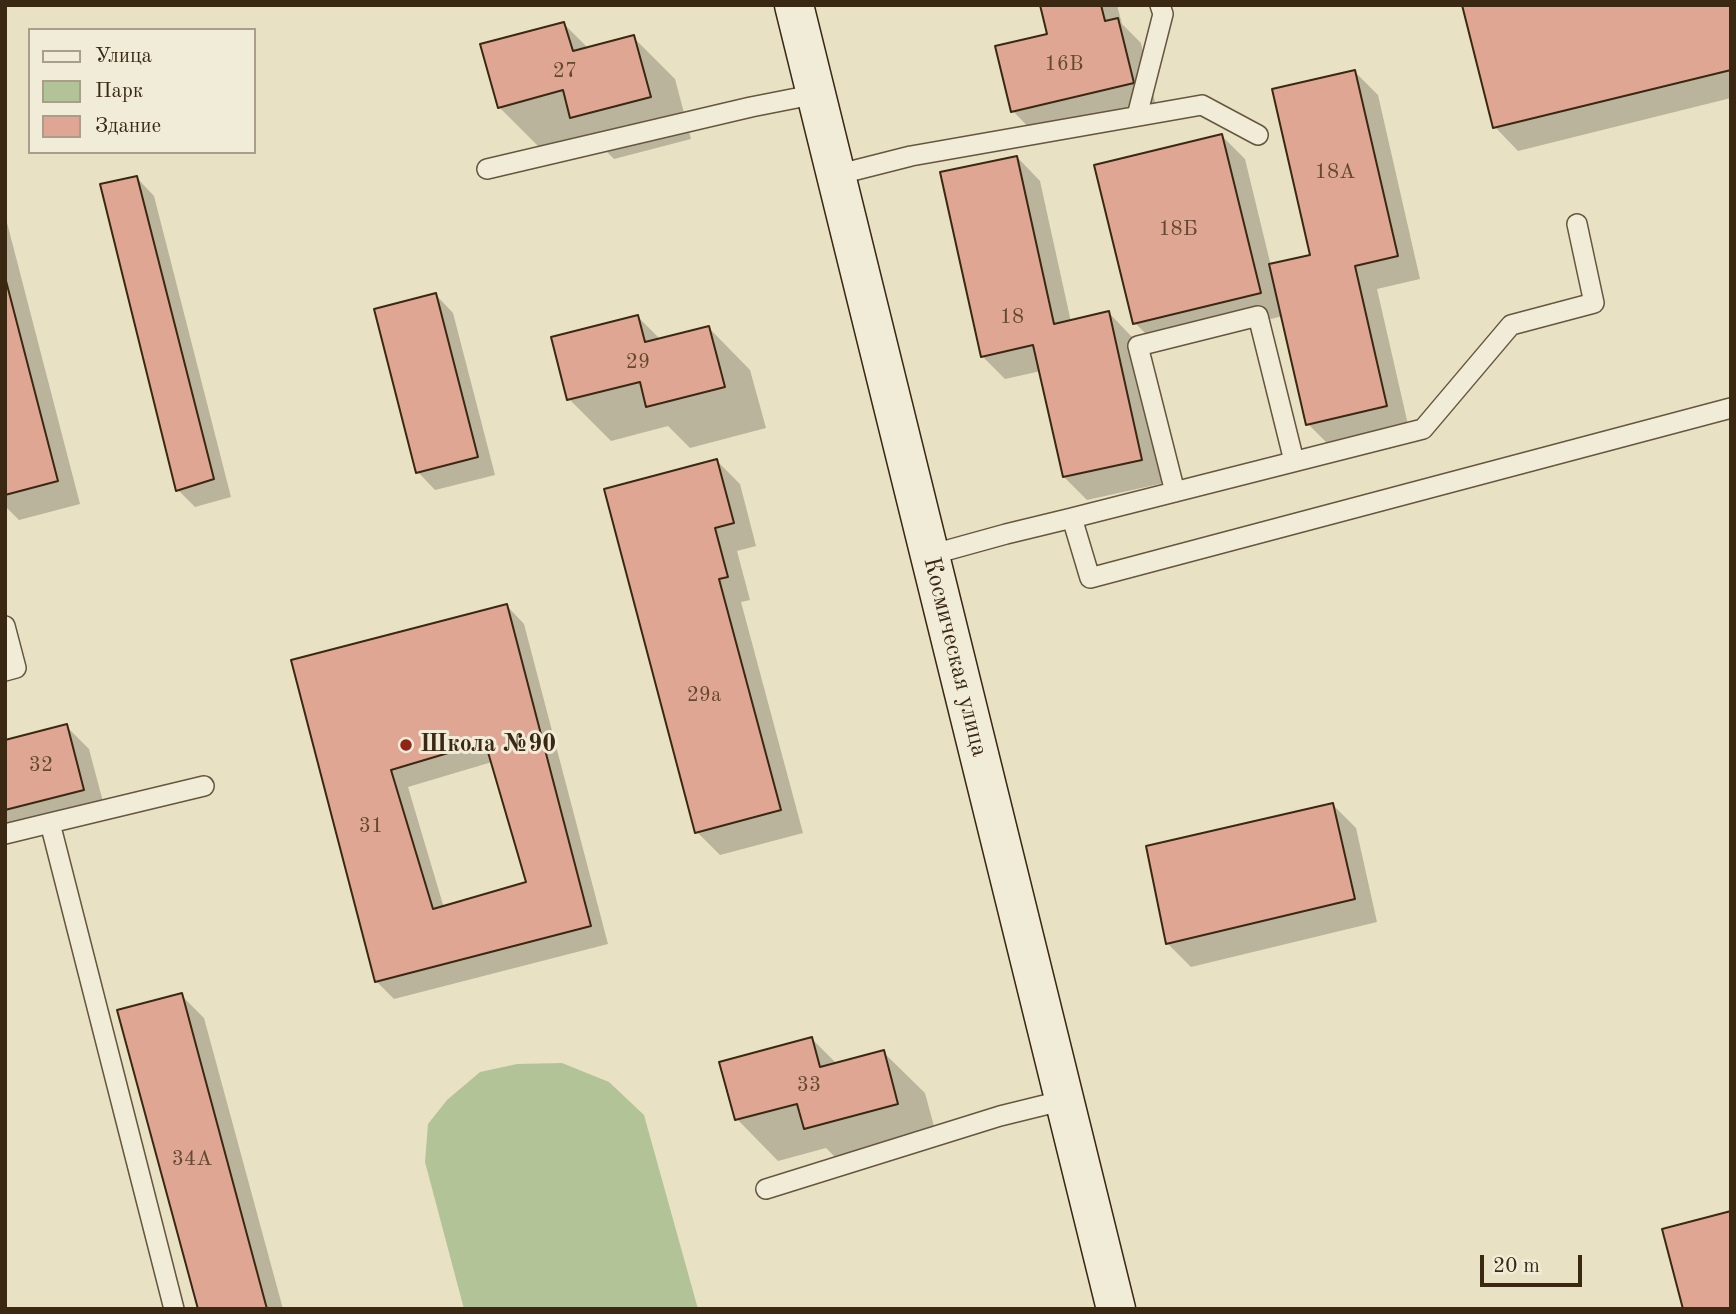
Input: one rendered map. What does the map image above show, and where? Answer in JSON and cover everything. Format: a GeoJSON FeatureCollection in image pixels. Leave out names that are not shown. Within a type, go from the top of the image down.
{"type":"FeatureCollection","features":[{"type":"Feature","properties":{"kind":"main road","name":"Космическая улица"},"geometry":{"type":"LineString","coordinates":[[794,5],[1116,1309]]}},
{"type":"Feature","properties":{"kind":"lane"},"geometry":{"type":"LineString","coordinates":[[1138,116],[1163,14],[1160,5]]}},
{"type":"Feature","properties":{"kind":"lane"},"geometry":{"type":"LineString","coordinates":[[487,169],[817,94]]}},
{"type":"Feature","properties":{"kind":"lane"},"geometry":{"type":"LineString","coordinates":[[836,175],[911,156],[1202,105],[1258,135]]}},
{"type":"Feature","properties":{"kind":"lane"},"geometry":{"type":"LineString","coordinates":[[930,555],[1423,429],[1511,325],[1594,303],[1577,224]]}},
{"type":"Feature","properties":{"kind":"lane"},"geometry":{"type":"LineString","coordinates":[[1175,492],[1138,346],[1258,316],[1294,461]]}},
{"type":"Feature","properties":{"kind":"lane"},"geometry":{"type":"LineString","coordinates":[[1072,518],[1090,578],[1731,408]]}},
{"type":"Feature","properties":{"kind":"lane"},"geometry":{"type":"LineString","coordinates":[[5,625],[16,668],[5,671]]}},
{"type":"Feature","properties":{"kind":"lane"},"geometry":{"type":"LineString","coordinates":[[5,834],[204,786]]}},
{"type":"Feature","properties":{"kind":"lane"},"geometry":{"type":"LineString","coordinates":[[50,823],[174,1309]]}},
{"type":"Feature","properties":{"kind":"lane"},"geometry":{"type":"LineString","coordinates":[[766,1189],[1000,1116],[1065,1100]]}},
{"type":"Feature","properties":{"kind":"green space"},"geometry":{"type":"Polygon","coordinates":[[[562,1063],[609,1082],[644,1115],[698,1309],[464,1309],[425,1162],[428,1124],[447,1100],[480,1072],[517,1064],[562,1063]]]}},
{"type":"Feature","properties":{"kind":"building"},"geometry":{"type":"Polygon","coordinates":[[[1040,5],[1101,5],[1105,21],[1118,18],[1134,83],[1011,112],[995,46],[1047,34],[1040,5]]]}},
{"type":"Feature","properties":{"kind":"building"},"geometry":{"type":"Polygon","coordinates":[[[1462,5],[1731,5],[1731,70],[1493,128],[1462,5]]]}},
{"type":"Feature","properties":{"kind":"building"},"geometry":{"type":"Polygon","coordinates":[[[564,22],[573,51],[634,35],[651,97],[570,118],[563,90],[498,108],[480,44],[564,22]]]}},
{"type":"Feature","properties":{"kind":"building"},"geometry":{"type":"Polygon","coordinates":[[[1355,70],[1398,256],[1355,266],[1387,406],[1306,425],[1269,264],[1310,255],[1272,89],[1355,70]]]}},
{"type":"Feature","properties":{"kind":"building"},"geometry":{"type":"Polygon","coordinates":[[[1222,134],[1261,293],[1133,324],[1094,165],[1222,134]]]}},
{"type":"Feature","properties":{"kind":"building"},"geometry":{"type":"Polygon","coordinates":[[[1017,156],[1054,324],[1109,311],[1142,460],[1063,477],[1033,345],[981,357],[940,172],[1017,156]]]}},
{"type":"Feature","properties":{"kind":"building"},"geometry":{"type":"Polygon","coordinates":[[[137,176],[214,479],[176,491],[100,184],[137,176]]]}},
{"type":"Feature","properties":{"kind":"building"},"geometry":{"type":"Polygon","coordinates":[[[5,277],[58,481],[5,495],[5,277]]]}},
{"type":"Feature","properties":{"kind":"building"},"geometry":{"type":"Polygon","coordinates":[[[436,293],[478,457],[416,473],[374,309],[436,293]]]}},
{"type":"Feature","properties":{"kind":"building"},"geometry":{"type":"Polygon","coordinates":[[[638,315],[645,342],[709,326],[725,387],[646,407],[640,382],[567,400],[551,337],[638,315]]]}},
{"type":"Feature","properties":{"kind":"building"},"geometry":{"type":"Polygon","coordinates":[[[717,459],[734,523],[715,528],[728,577],[719,579],[781,810],[695,833],[604,489],[717,459]]]}},
{"type":"Feature","properties":{"kind":"building"},"geometry":{"type":"Polygon","coordinates":[[[507,604],[591,926],[375,982],[291,660],[507,604]],[[485,742],[391,770],[433,909],[526,882],[485,742]]]}},
{"type":"Feature","properties":{"kind":"building"},"geometry":{"type":"Polygon","coordinates":[[[67,724],[84,790],[5,810],[5,740],[67,724]]]}},
{"type":"Feature","properties":{"kind":"building"},"geometry":{"type":"Polygon","coordinates":[[[1333,803],[1355,899],[1166,944],[1146,846],[1333,803]]]}},
{"type":"Feature","properties":{"kind":"building"},"geometry":{"type":"Polygon","coordinates":[[[182,993],[267,1309],[198,1309],[117,1010],[182,993]]]}},
{"type":"Feature","properties":{"kind":"building"},"geometry":{"type":"Polygon","coordinates":[[[812,1037],[820,1067],[884,1050],[898,1104],[804,1129],[797,1104],[735,1120],[719,1062],[812,1037]]]}},
{"type":"Feature","properties":{"kind":"building"},"geometry":{"type":"Polygon","coordinates":[[[1731,1211],[1731,1309],[1683,1309],[1662,1229],[1731,1211]]]}},
{"type":"Feature","properties":{"kind":"place","name":"Школа №90"},"geometry":{"type":"Point","coordinates":[406,745]}}]}
